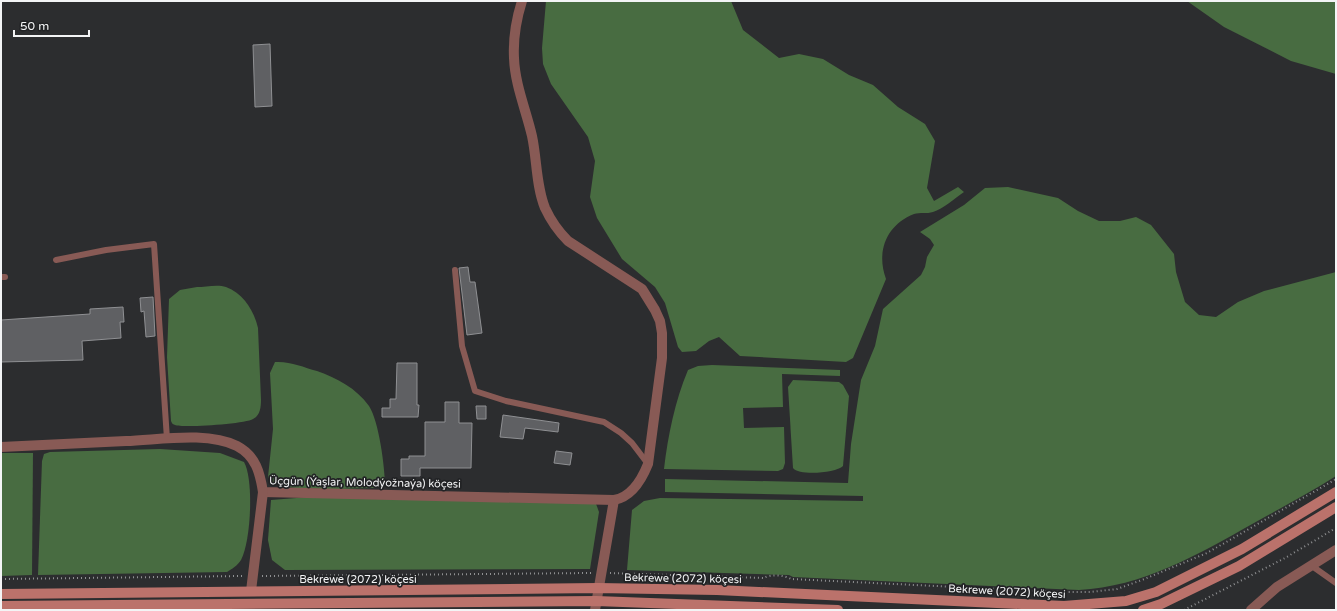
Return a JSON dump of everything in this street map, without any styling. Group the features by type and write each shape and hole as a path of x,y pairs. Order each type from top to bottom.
{"main road":[{"name":"Bekrewe (2072) köçesi","path":"1,594 598,588 717,590 981,606 1094,605 1126,600 1156,592 1242,549 1336,492"},
{"path":"1143,610 1161,604 1239,566 1336,507"},
{"path":"1,606 718,604 838,610"}],"street":[{"path":"522,1 515,30 514,46 516,76 532,136 541,195 545,208 558,231 568,241 642,289 655,310 660,321 662,333 662,358 648,464 638,484 630,492 619,499 614,500 596,605"},
{"name":"Üçgün (Ýaşlar, Molodýožnaýa) köçesi","path":"1,447 167,439 212,439 238,447 252,458 257,467 263,492 614,500"},
{"path":"251,591 263,492"},
{"path":"1251,610 1277,587 1336,550"}],"lane":[{"path":"56,260 106,250 154,244 167,439"},
{"path":"455,270 462,346 475,392 604,422 626,438 648,464"},
{"path":"1312,566 1336,583"}],"path":[{"path":"1,579 601,573 764,578 767,576 788,577 792,579 1048,592 1106,591 1142,580 1206,553 1336,479"},
{"path":"1184,610 1285,558 1336,528"}],"green space":[{"path":"546,1 731,1 743,30 779,58 799,54 823,59 849,75 873,85 898,107 925,124 935,141 927,188 934,201 958,187 964,192 937,211 931,213 914,214 904,219 890,232 883,249 882,259 886,279 853,358 846,362 740,356 719,337 709,341 696,351 682,352 678,347 665,303 655,287 622,259 597,218 590,197 595,161 588,137 551,84 543,64 542,48"},
{"path":"1187,1 1336,1 1336,74 1291,61 1224,27"},
{"path":"1008,187 1058,198 1078,211 1099,221 1120,221 1136,217 1151,225 1174,254 1176,272 1185,302 1199,315 1216,317 1238,302 1264,291 1336,272 1336,476 1285,506 1191,557 1148,576 1102,588 1079,590 793,577 789,575 627,570 632,510 644,501 660,498 863,501 863,496 665,492 665,479 848,483 851,444 861,380 875,346 883,309 921,275 925,267 927,257 934,245 930,239 920,232 964,205 985,188"},
{"path":"197,287 226,287 238,294 243,299 254,315 258,328 261,400 259,414 253,419 227,424 189,426 175,425 171,421 167,357 169,299 180,290"},
{"path":"275,362 291,363 302,366 339,380 346,384 364,400 373,413 376,422 383,457 385,486 376,488 306,489 292,488 271,482 268,477 273,429 270,373"},
{"path":"712,365 840,370 840,376 782,374 783,407 743,408 744,428 784,427 785,463 783,469 778,471 664,469 673,418 679,394 688,370 698,366"},
{"path":"793,380 839,382 843,385 849,396 843,466 818,473 802,472 793,468 788,387"},
{"path":"160,449 220,453 244,462 249,482 250,511 247,539 241,560 238,564 227,572 38,575 42,461 44,454 50,452"},
{"path":"1,453 33,453 32,575 1,576"},
{"path":"309,497 595,501 599,512 590,569 285,570 272,560 268,540 271,500"}],"building":[{"path":"270,44 272,106 255,107 253,45"},
{"path":"468,267 470,282 475,282 482,333 467,335 459,268"},
{"path":"153,297 155,336 146,337 144,311 141,312 140,298"},
{"path":"123,307 124,322 120,322 121,338 82,341 83,360 1,362 1,320 90,314 90,309"},
{"path":"397,363 417,363 417,405 419,405 418,417 382,417 382,408 390,408 390,399 396,399"},
{"path":"445,402 459,402 459,423 472,423 471,468 420,468 420,476 401,476 401,459 409,459 409,456 425,456 425,422 445,422"},
{"path":"476,406 486,406 486,419 477,419"},
{"path":"503,415 559,423 558,432 525,428 523,439 500,437"},
{"path":"556,451 572,453 570,465 554,463"}]}
